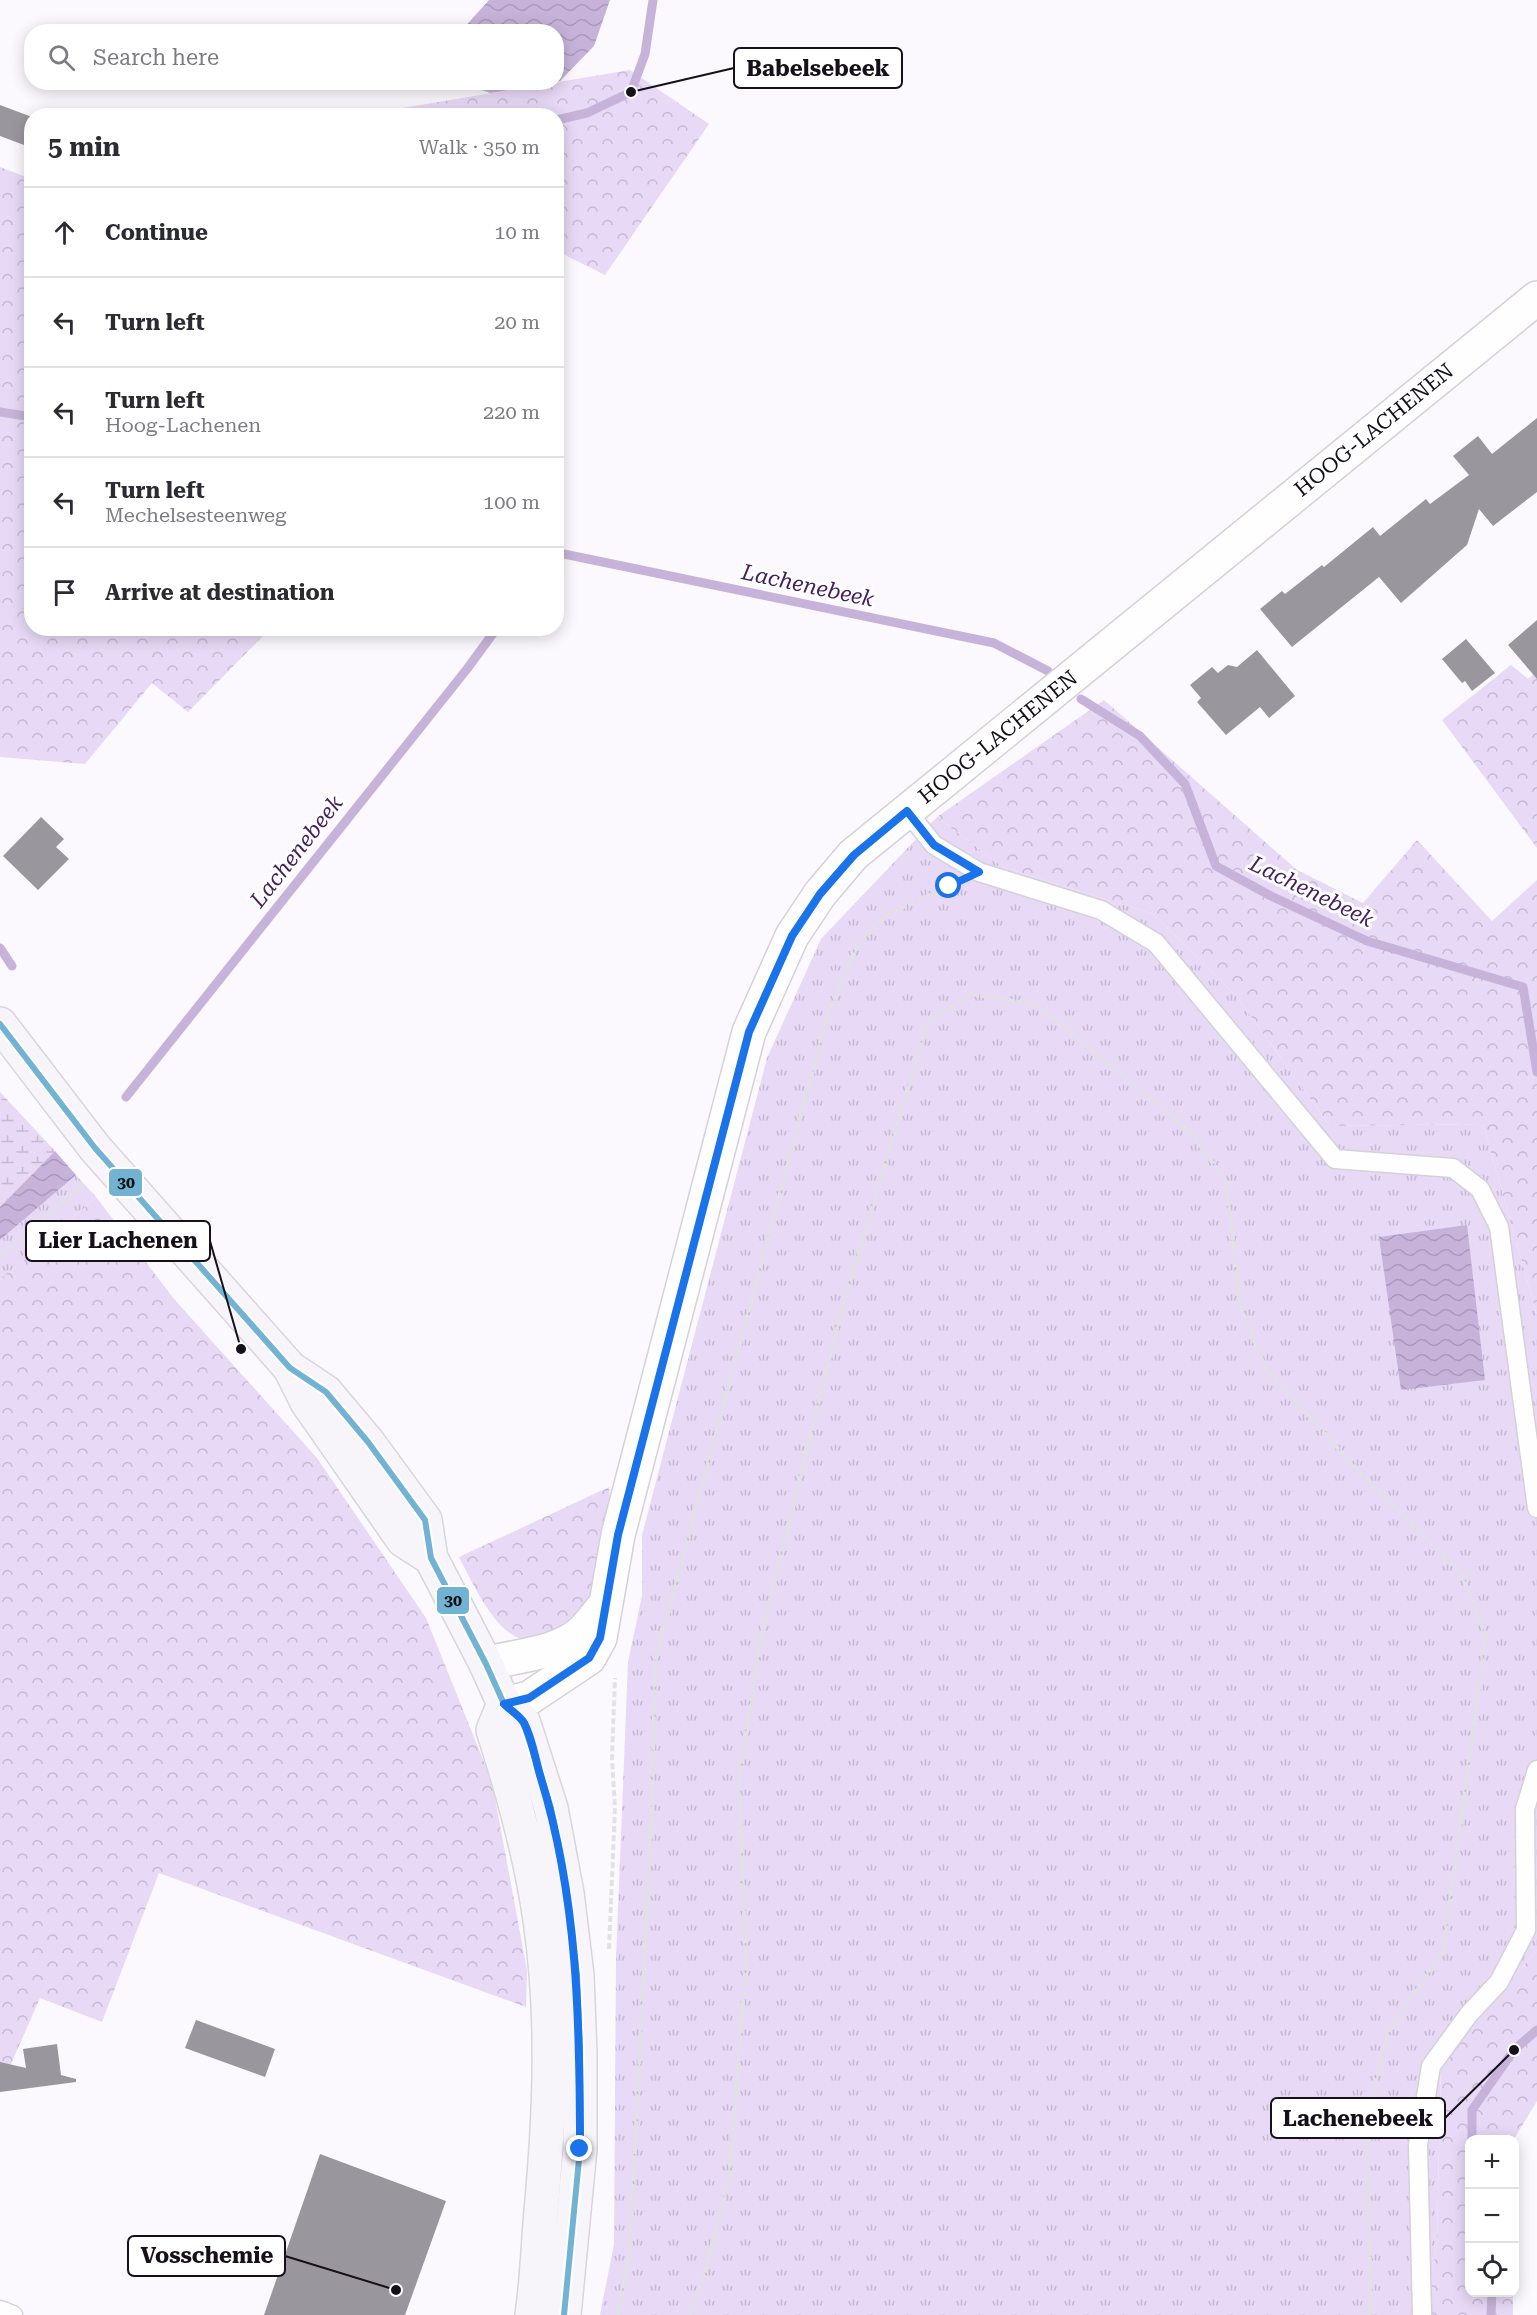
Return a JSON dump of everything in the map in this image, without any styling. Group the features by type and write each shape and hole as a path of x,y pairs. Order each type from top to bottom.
{"main road":[{"path":"0,1024 95,1148 290,1368 307,1402 403,1540 430,1558 486,1664 504,1704 523,1721 551,1808 567,1893 577,1975 580,2149 564,2315"},
{"path":"504,1704 493,1730 507,1775 540,1919 548,1994 549,2121 532,2315"}],"street":[{"name":"HOOG-LACHENEN","path":"504,1704 529,1698 589,1658 600,1638 618,1535 749,1032 792,936 820,894 854,855 1537,298"},
{"name":"HOOG-LACHENEN","path":"486,1664 556,1648 582,1632 605,1605"}],"lane":[{"path":"907,811 934,845 979,872 1101,910 1156,943 1335,1158 1453,1168 1480,1189 1499,1227 1537,1508"},
{"path":"1422,2315 1418,2145 1431,2066 1470,2014 1499,1982 1526,1930 1525,1809 1537,1770"},
{"path":"0,2310 13,2315"}],"path":[{"path":"618,2315 630,2250 652,1804 655,1662 827,1018 847,969 855,950 884,916 979,872"},
{"path":"690,2315 704,2276 729,2178 746,1965 739,1782 760,1636 841,1312 928,1022 971,994 1038,1005 1192,1134 1226,1182 1241,1308 1266,1369 1368,1482 1460,1571 1486,1635 1444,1948 1391,2026 1366,2115 1371,2307 1368,2315"},
{"path":"0,1255 84,1184"},
{"path":"612,1760 615,1679 618,1667"}],"green space":[{"path":"630,70 709,124 605,275 564,254 564,108 403,108 510,90 564,90 564,81"},
{"path":"0,167 24,176 24,636 263,636 188,712 152,683 85,764 0,757"},
{"path":"1511,665 1528,679 1537,672 1537,848 1442,720"},
{"path":"1104,700 1297,870 1363,903 1417,840 1492,921 1537,880 1537,1315 1483,1124 1330,1126 1237,997 1153,914 1003,867 937,817"},
{"path":"937,817 1003,867 1153,914 1237,997 1330,1126 1483,1124 1537,1315 1537,1950 1441,2062 1437,2240 1427,2315 600,2315 614,2244 616,1959 628,1662 642,1596 642,1535 767,1058 821,939"},
{"path":"0,1092 55,1151 0,1207"},
{"path":"76,1175 96,1197 45,1244 0,1279 0,1240"},
{"path":"96,1197 174,1299 317,1458 426,1618 492,1782 527,1970 526,2007 159,1873 102,2022 40,1998 0,2089 0,1279 45,1244"},
{"path":"609,1487 612,1524 591,1605 547,1639 522,1639 509,1633 484,1603 459,1557"},
{"path":"1537,1950 1537,2101 1516,2135 1465,2135 1465,2297 1513,2297 1513,2315 1427,2315 1437,2240 1441,2062"}],"water":[{"path":"489,0 610,0 594,46 564,77 564,24 467,24"},
{"path":"482,90 509,90 490,93"},
{"path":"55,1151 76,1175 0,1240 0,1207"},
{"path":"1467,1225 1485,1380 1401,1390 1379,1237"}],"building":[{"path":"0,105 24,114 24,145 0,136"},
{"path":"1537,418 1537,492 1493,526 1479,509 1467,545 1401,603 1379,577 1292,647 1260,609 1282,591 1285,594 1322,565 1324,567 1373,527 1380,536 1426,499 1430,504 1469,475 1453,456 1478,436 1492,454"},
{"path":"1537,620 1537,679 1508,645"},
{"path":"1466,639 1495,673 1472,691 1465,681 1462,683 1442,659"},
{"path":"1257,650 1295,696 1269,718 1260,707 1226,735 1197,702 1201,698 1190,685 1212,667 1218,673 1228,665 1237,667"},
{"path":"41,817 64,839 56,847 69,859 38,890 3,856"},
{"path":"196,2020 275,2049 265,2077 185,2048"},
{"path":"57,2044 61,2075 76,2079 76,2082 0,2092 0,2062 26,2068 23,2049"},
{"path":"320,2154 446,2201 405,2315 264,2315"}],"waterway":[{"path":"564,118 587,113 631,92 645,54 653,0"},
{"path":"0,412 24,416"},
{"name":"Lachenebeek","path":"564,554 994,643 1048,671"},
{"name":"Lachenebeek","path":"126,1097 491,636"},
{"name":"Lachenebeek","path":"1081,699 1140,736 1185,784 1216,866 1271,896 1367,941 1523,987 1537,1072"},
{"path":"0,948 12,966"},
{"name":"Lachenebeek","path":"1472,2135 1472,2110 1514,2050 1537,2030"},
{"name":"Lachenebeek","path":"1491,2315 1492,2297"}],"transit line":[{"name":"30","path":"0,1024 95,1148 290,1368 326,1392 368,1442 425,1520 431,1558 504,1704 523,1721 551,1808 567,1893 577,1975 580,2149 564,2315"}],"place":[{"name":"Babelsebeek","path":"631,92"},
{"name":"Lier Lachenen","path":"241,1349"},
{"name":"Lachenebeek","path":"1514,2050"},
{"name":"Vosschemie","path":"396,2290"}],"route":[{"path":"580,2149 577,1975 567,1893 551,1808 523,1721 504,1704 529,1698 589,1658 600,1638 618,1535 749,1032 792,936 820,894 854,855 907,811 934,845 979,872 949,886"}]}
